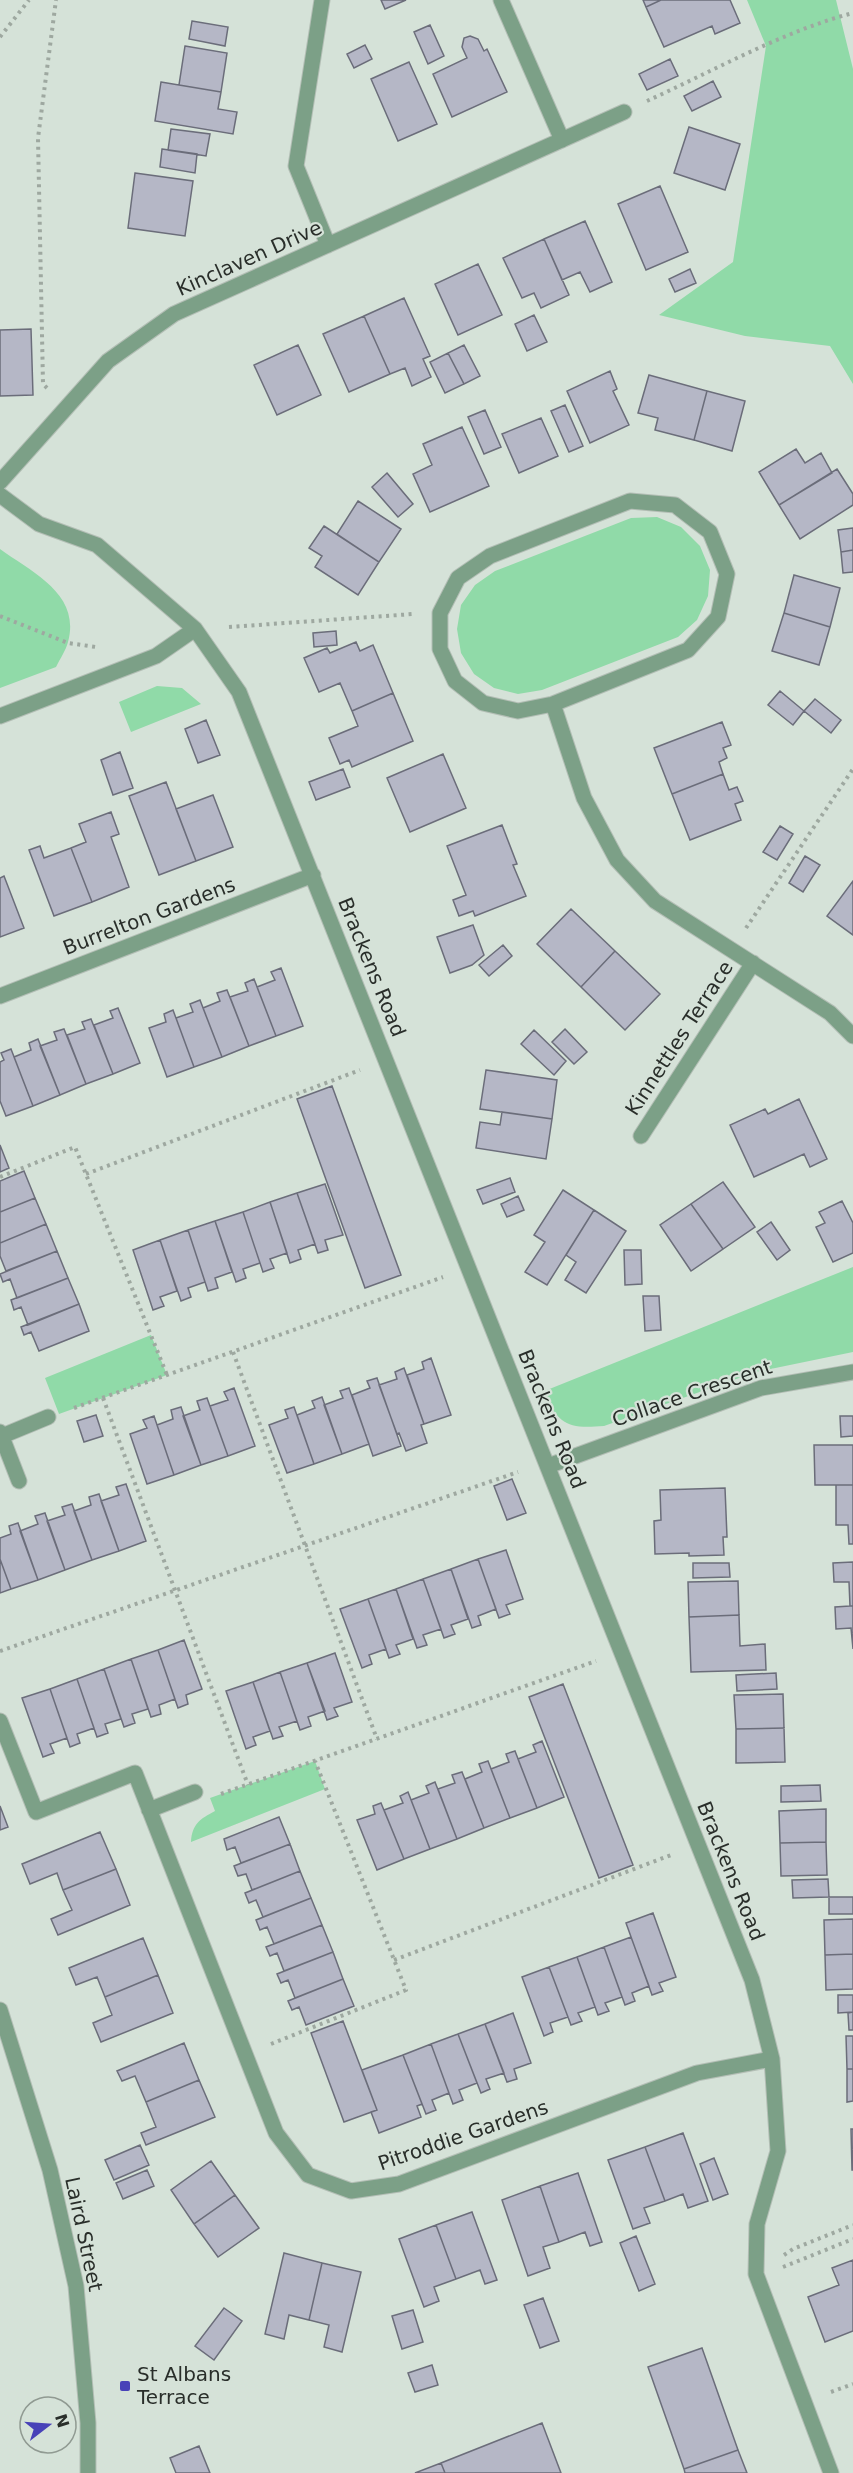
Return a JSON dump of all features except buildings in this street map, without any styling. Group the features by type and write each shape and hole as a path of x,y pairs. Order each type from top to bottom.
{"street":[{"path":"322,0 296,166 328,245"},
{"path":"501,0 562,140"},
{"name":"Kinclaven Drive","path":"0,482 108,361 174,314 624,112"},
{"name":"Brackens Road","path":"0,495 39,524 98,545 195,630 239,692 752,1980 772,2059 778,2151 757,2224 756,2274 831,2473"},
{"path":"630,501 675,505 710,532 727,574 718,617 688,650 553,704 518,711 506,709 483,703 455,681 440,649 440,613 458,578 490,556 630,501"},
{"path":"0,716 156,656 195,630"},
{"name":"Kinnettles Terrace","path":"553,704 584,798 616,860 655,901 830,1013 853,1036"},
{"name":"Burrelton Gardens","path":"0,996 313,875"},
{"name":"Kinnettles Terrace","path":"641,1136 753,963"},
{"name":"Collace Crescent","path":"548,1467 761,1388 853,1372"},
{"path":"20,1480 4,1456 1,1434 48,1417"},
{"name":"Pitroddie Gardens","path":"0,1721 36,1812 135,1773 276,2133 308,2175 351,2191 399,2184 697,2073 772,2059"},
{"path":"149,1810 195,1792"},
{"name":"Laird Street","path":"0,2012 50,2170 76,2286 88,2423 88,2473"}],"path":[{"path":"0,37 29,0"},
{"path":"56,0 38,138 43,384 65,410"},
{"path":"624,112 766,46 833,18 853,13"},
{"path":"195,630 440,613"},
{"path":"0,615 68,643 101,647"},
{"path":"731,950 853,769"},
{"path":"86,1174 386,1060"},
{"path":"0,1177 75,1147 168,1375"},
{"path":"48,1417 469,1268"},
{"path":"233,1352 377,1739"},
{"path":"103,1398 248,1785"},
{"path":"0,1650 509,1474 548,1467"},
{"path":"195,1792 210,1798 622,1652"},
{"path":"244,2054 406,1990 315,1761"},
{"path":"394,1960 699,1845"},
{"path":"756,2274 793,2249 853,2225"},
{"path":"756,2274 798,2262 853,2239"}],"green space":[{"path":"747,0 836,0 853,69 853,384 830,346 745,336 659,315 733,262 766,46"},
{"path":"657,517 681,527 700,546 710,570 708,596 697,620 678,637 542,690 518,694 494,688 474,674 461,653 457,629 461,605 475,585 495,571 631,518"},
{"path":"0,549 51,586 68,611 70,625 67,645 56,667 0,688"},
{"path":"157,686 182,688 201,704 131,732 119,702"},
{"path":"853,1267 853,1352 756,1372 604,1426 581,1427 566,1422 554,1412 542,1392"},
{"path":"151,1335 167,1375 59,1414 45,1378"},
{"path":"315,1761 325,1789 191,1842 193,1831 198,1823 215,1811 210,1798"}],"place":[{"name":"St Albans Terrace","path":"125,2386"}]}
